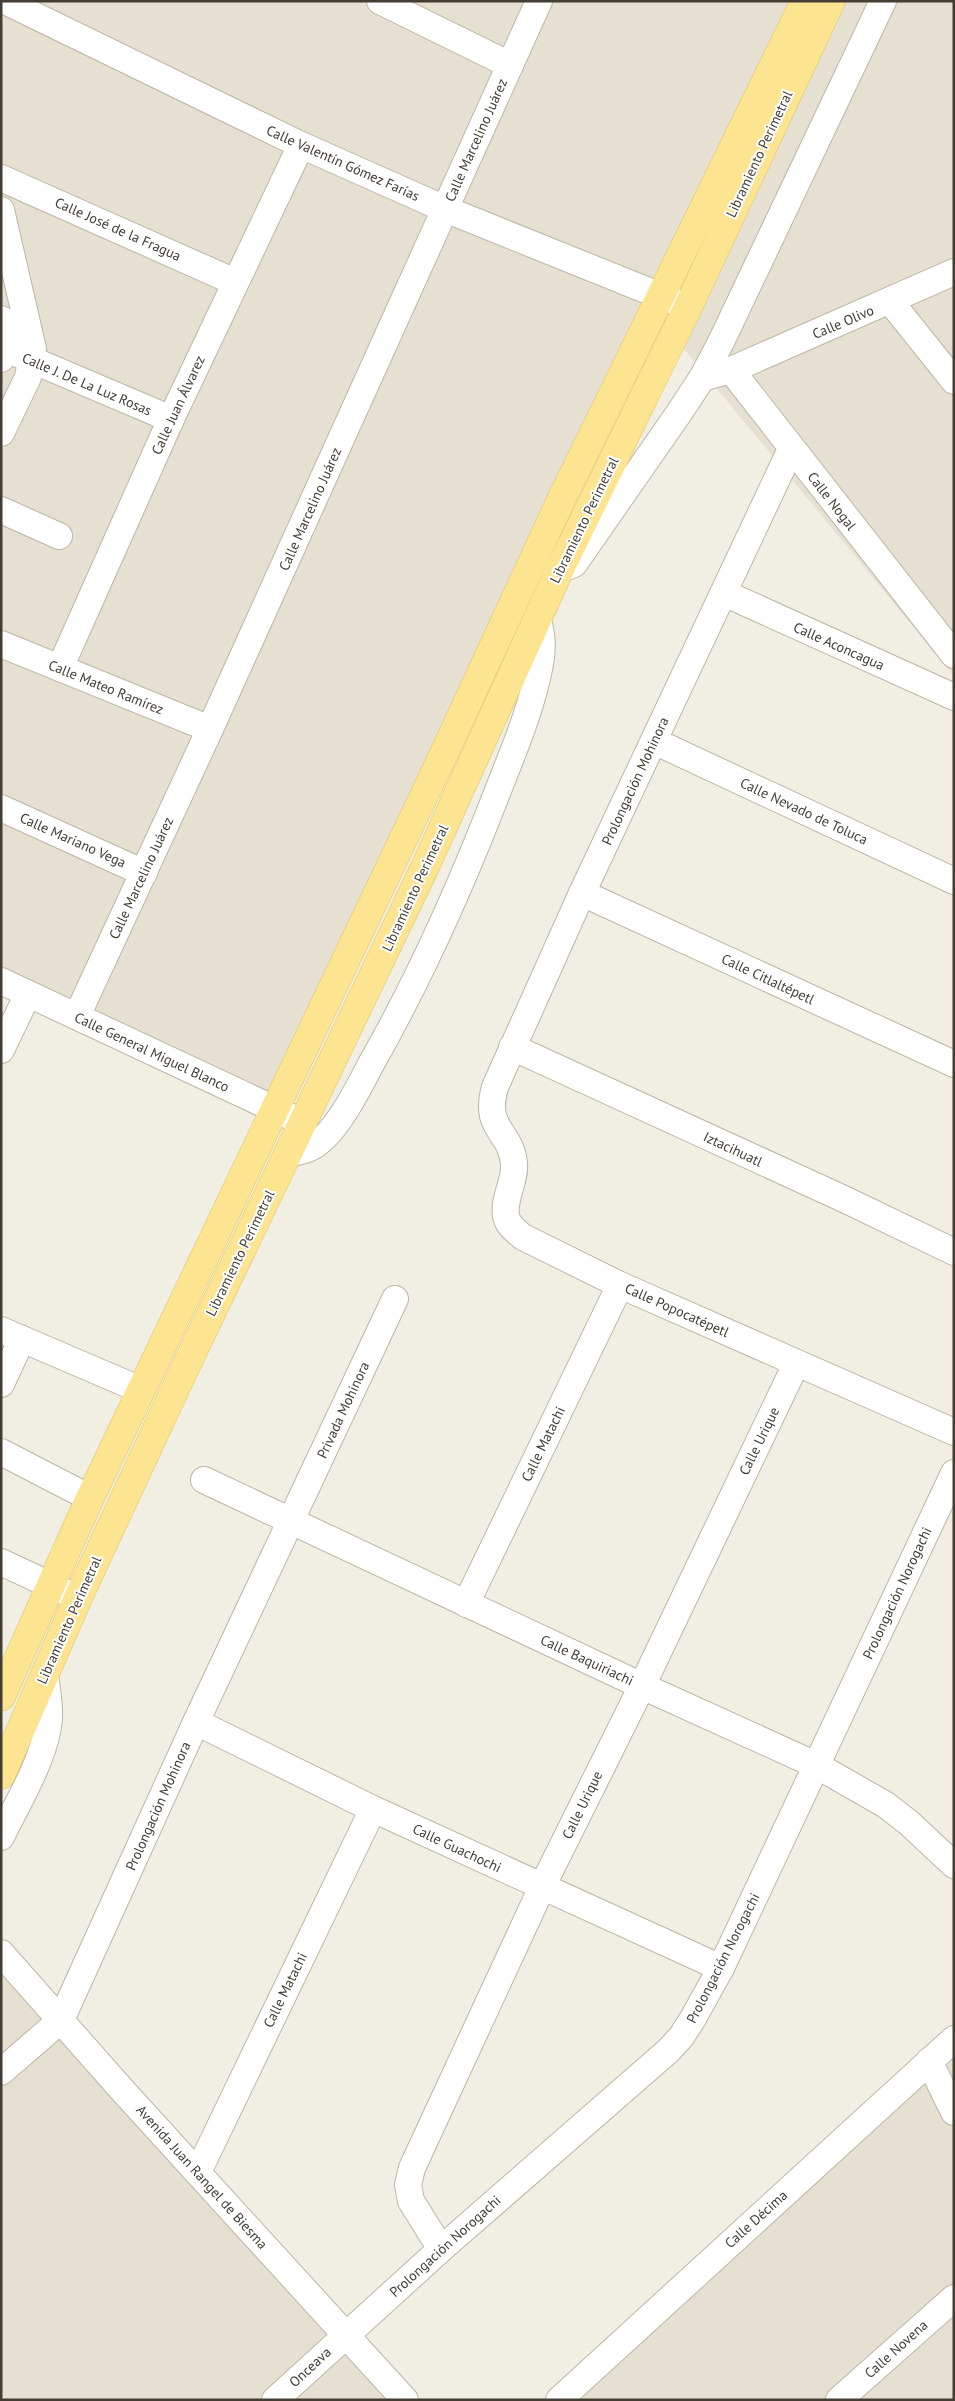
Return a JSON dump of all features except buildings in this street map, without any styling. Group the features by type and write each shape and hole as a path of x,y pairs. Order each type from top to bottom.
{"main road":[{"name":"Libramiento Perimetral","path":"1,1697 90,1498 440,762 561,500 805,1"},
{"name":"Libramiento Perimetral","path":"1,1775 78,1598 302,1122 425,867 560,569 688,307 831,1"}],"street":[{"name":"Calle Valentín Gómez Farías","path":"5,1 301,145 445,209 688,307"},
{"path":"380,1 510,65"},
{"name":"Calle Marcelino Juárez","path":"77,1016 210,729 539,1"},
{"path":"560,569 574,564 702,378 721,342 883,1"},
{"name":"Calle Juan Álvarez","path":"60,668 171,419 301,145"},
{"name":"Calle José de la Fragua","path":"1,178 235,282"},
{"path":"1,210 34,348 28,377 1,433"},
{"name":"Calle Olivo","path":"731,370 954,272"},
{"path":"890,301 954,381"},
{"path":"1,320 3,354"},
{"name":"Calle J. De La Luz Rosas","path":"3,354 33,360 171,419"},
{"path":"702,378 731,370"},
{"name":"Calle Nogal","path":"731,370 954,655"},
{"name":"Prolongación Mohinora","path":"492,1117 492,1099 495,1087 512,1047 582,892 791,449"},
{"path":"1,510 59,536"},
{"name":"Calle Aconcagua","path":"724,593 954,697"},
{"path":"287,1154 308,1149 328,1133 358,1088 420,969 474,851 528,708 540,664 542,634 538,620"},
{"name":"Calle Mateo Ramírez","path":"1,644 210,729"},
{"name":"Calle Nevado de Toluca","path":"654,741 954,882"},
{"name":"Calle Mariano Vega","path":"1,808 144,873"},
{"name":"Calle Citlaltépetl","path":"582,892 954,1064"},
{"name":"Calle General Miguel Blanco","path":"1,981 302,1122"},
{"path":"1,1050 28,994"},
{"name":"Iztacihuatl","path":"512,1047 846,1200 954,1252"},
{"name":"Calle Popocatépetl","path":"492,1117 511,1152 514,1162 506,1209 509,1223 522,1237 620,1285 954,1432"},
{"name":"Calle Matachi","path":"466,1604 620,1285"},
{"name":"Privada Mohinora","path":"290,1520 395,1299"},
{"path":"1,1384 12,1334 141,1390"},
{"name":"Calle Urique","path":"441,2248 411,2201 408,2186 412,2168 542,1887 642,1686 796,1364"},
{"path":"1,1452 90,1498"},
{"name":"Prolongación Norogachi","path":"346,2334 441,2248 668,2051 681,2037 720,1968 954,1473"},
{"name":"Calle Baquiriachi","path":"204,1480 642,1686 816,1765 886,1805 909,1823 954,1865"},
{"name":"Prolongación Mohinora","path":"1,2072 61,2020 290,1520"},
{"path":"1,1562 78,1598"},
{"path":"1,1837 10,1797 39,1755 48,1727 49,1705 45,1674"},
{"name":"Calle Guachochi","path":"196,1722 373,1809 720,1968"},
{"name":"Calle Matachi","path":"198,2172 373,1809"},
{"name":"Avenida Juan Rangel de Biesma","path":"1,1953 405,2400"},
{"name":"Calle Décima","path":"559,2400 954,2038"},
{"path":"929,2061 954,2112"},
{"name":"Calle Novena","path":"839,2400 954,2298"},
{"name":"Onceava","path":"275,2400 346,2334"}],"shaded area":[{"path":"1,1 954,1 954,676 661,321 282,1123 1,991"},
{"path":"1,1958 399,2400 1,2400"},
{"path":"954,2042 954,2400 556,2400"}]}
